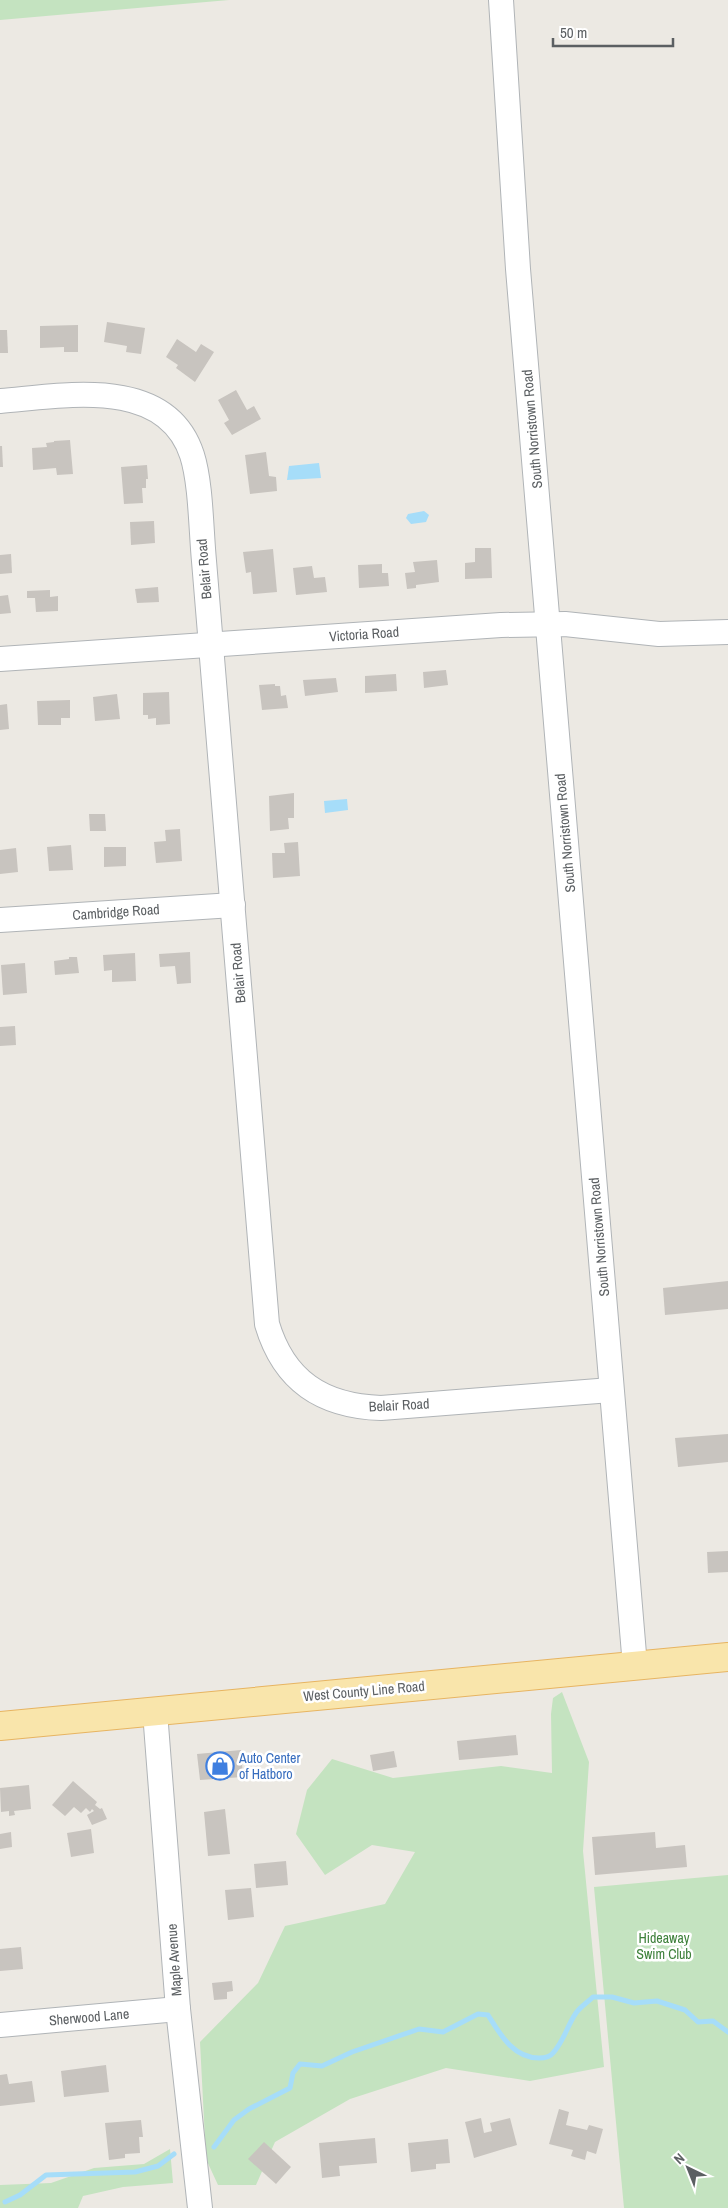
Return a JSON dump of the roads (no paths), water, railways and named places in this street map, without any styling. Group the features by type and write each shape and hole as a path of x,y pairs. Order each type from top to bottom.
{"main road":[{"name":"West County Line Road","path":"0,1726 728,1657"}],"street":[{"name":"South Norristown Road","path":"501,0 518,259 635,1666"},
{"name":"Belair Road","path":"0,400 98,394 121,396 156,410 174,424 184,438 192,455 196,472 267,1324 279,1356 291,1373 307,1386 337,1402 360,1407 381,1408 611,1390"},
{"name":"Victoria Road","path":"0,659 548,623 659,634 728,632"},
{"name":"Cambridge Road","path":"0,920 233,904"},
{"name":"Maple Avenue","path":"155,1712 178,2010 200,2208"},
{"name":"Sherwood Lane","path":"0,2025 178,2010"}],"water":[{"path":"319,463 321,478 287,480 289,466"},
{"path":"424,511 429,515 426,522 411,524 406,518 408,514"},
{"path":"347,799 348,810 325,813 324,801"}],"waterway":[{"path":"214,2147 234,2120 249,2109 290,2088 293,2073 300,2064 322,2066 352,2052 419,2029 443,2032 478,2014 488,2015 508,2044 522,2054 539,2058 547,2057 553,2053 560,2044 576,2013 593,1997 612,1997 634,2003 657,2001 685,2010 698,2022 713,2021 728,2032"},
{"path":"5,2202 20,2195 46,2175 135,2172 158,2166 174,2154"}],"place":[{"name":"Auto Center of Hatboro","path":"220,1766"}],"park label":[{"name":"Hideaway Swim Club","path":"664,1946"}]}
